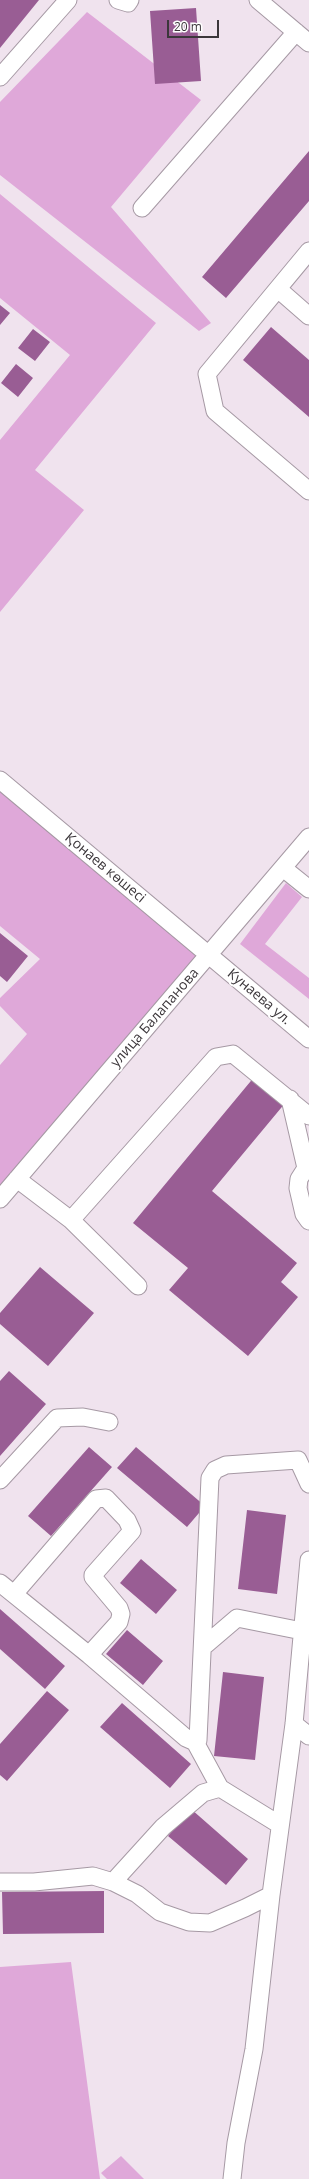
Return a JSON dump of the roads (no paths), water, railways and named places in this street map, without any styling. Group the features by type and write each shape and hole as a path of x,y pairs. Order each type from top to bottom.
{"street":[{"path":"0,77 68,0"},
{"path":"118,0 128,3 130,0"},
{"path":"142,208 303,37 258,0"},
{"path":"309,251 207,374 215,411 309,491"},
{"path":"278,289 309,316"},
{"name":"Қонаев көшесі","path":"0,780 210,956"},
{"name":"улица Балапанова","path":"0,1199 210,956 309,837"},
{"path":"283,868 309,889"},
{"name":"Кунаева ул.","path":"210,956 309,1038"},
{"path":"71,1220 216,1056 233,1054 309,1116"},
{"path":"290,1099 307,1170 300,1178 298,1188 304,1214 309,1221"},
{"path":"17,1179 71,1220 138,1286"},
{"path":"0,1480 57,1418 83,1417 109,1422"},
{"path":"195,1742 198,1740 204,1647 210,1478 215,1470 226,1465 298,1460 309,1484"},
{"path":"14,1594 96,1499 106,1498 127,1520 132,1531 93,1575 119,1608 121,1614 119,1622 89,1655"},
{"path":"232,2179 236,2143 254,2049 271,1895 294,1724 309,1560"},
{"path":"0,1583 89,1655 186,1738 195,1742 220,1788 280,1825"},
{"path":"204,1647 237,1618 302,1631"},
{"path":"294,1724 309,1736"},
{"path":"113,1882 163,1827 203,1793 220,1788"},
{"path":"0,1882 34,1882 93,1876 113,1882 137,1894 160,1912 189,1922 210,1923 271,1895"}]}
